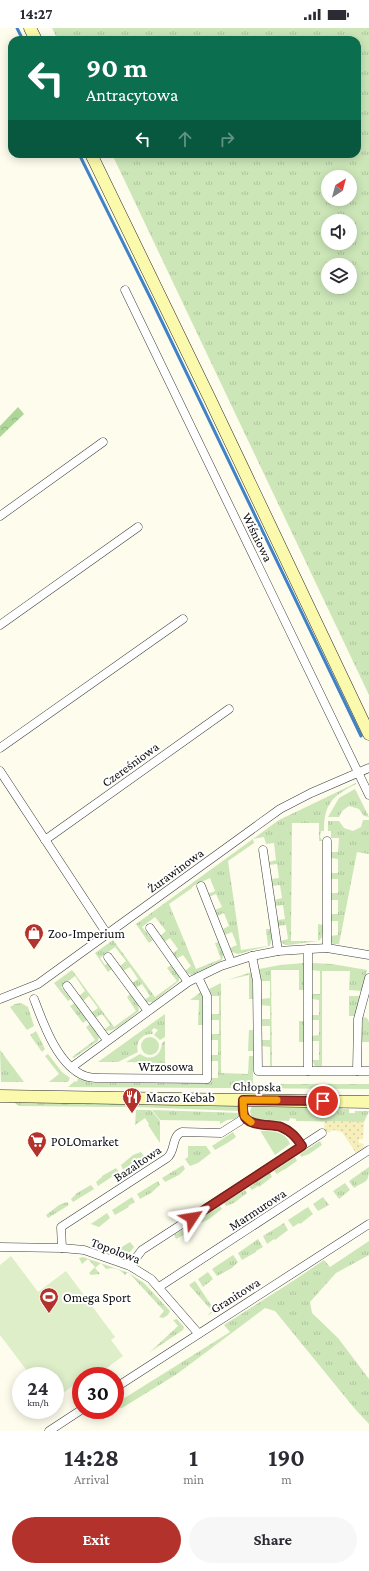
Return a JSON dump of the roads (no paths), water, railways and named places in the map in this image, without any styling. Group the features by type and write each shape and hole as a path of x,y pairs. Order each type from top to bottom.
{"street":[{"path":"93,158 206,390 369,734"},
{"name":"Wiśniowa","path":"125,290 369,795"},
{"path":"0,516 103,442"},
{"path":"0,624 138,527"},
{"path":"0,748 183,619"},
{"name":"Czereśniowa","path":"46,840 229,709"},
{"name":"Żurawinowa","path":"0,999 38,984 280,810 311,793 369,768"},
{"path":"0,771 107,934"},
{"path":"327,841 327,948"},
{"path":"263,850 278,950"},
{"path":"201,886 232,962"},
{"path":"150,928 188,982"},
{"path":"72,1067 188,982 232,962 278,950 327,948 369,955"},
{"path":"308,949 308,1071"},
{"path":"252,956 257,981 258,1071 369,1071"},
{"path":"108,957 148,1011"},
{"name":"Wrzosowa","path":"34,999 49,1039 72,1067 84,1076 96,1078 207,1078 207,996 198,977"},
{"path":"358,1071 358,1019 369,978"},
{"path":"67,986 107,1040"},
{"name":"Chłopska","path":"0,1096 369,1102"},
{"path":"243,1100 244,1116 249,1121 261,1126 275,1126 287,1130 292,1133 302,1146"},
{"name":"Bazaltowa","path":"62,1248 61,1227 169,1156 173,1151 175,1139 179,1134 182,1132 221,1133 240,1121 244,1116"},
{"path":"130,1266 142,1250 322,1133"},
{"name":"Marmurowa","path":"159,1287 369,1150"},
{"name":"Granitowa","path":"124,1382 369,1224"},
{"name":"Topolowa","path":"0,1247 62,1248 84,1250 130,1266 151,1279 198,1333"},
{"path":"49,1431 72,1416"}],"waterway":[{"path":"17,28 21,36"},
{"path":"81,158 151,299 361,736"}],"place":[{"name":"Zoo-Imperium","path":"34,950"},
{"name":"Maczo Kebab","path":"132,1114"},
{"name":"POLOmarket","path":"37,1158"},
{"name":"Omega Sport","path":"49,1314"}]}
